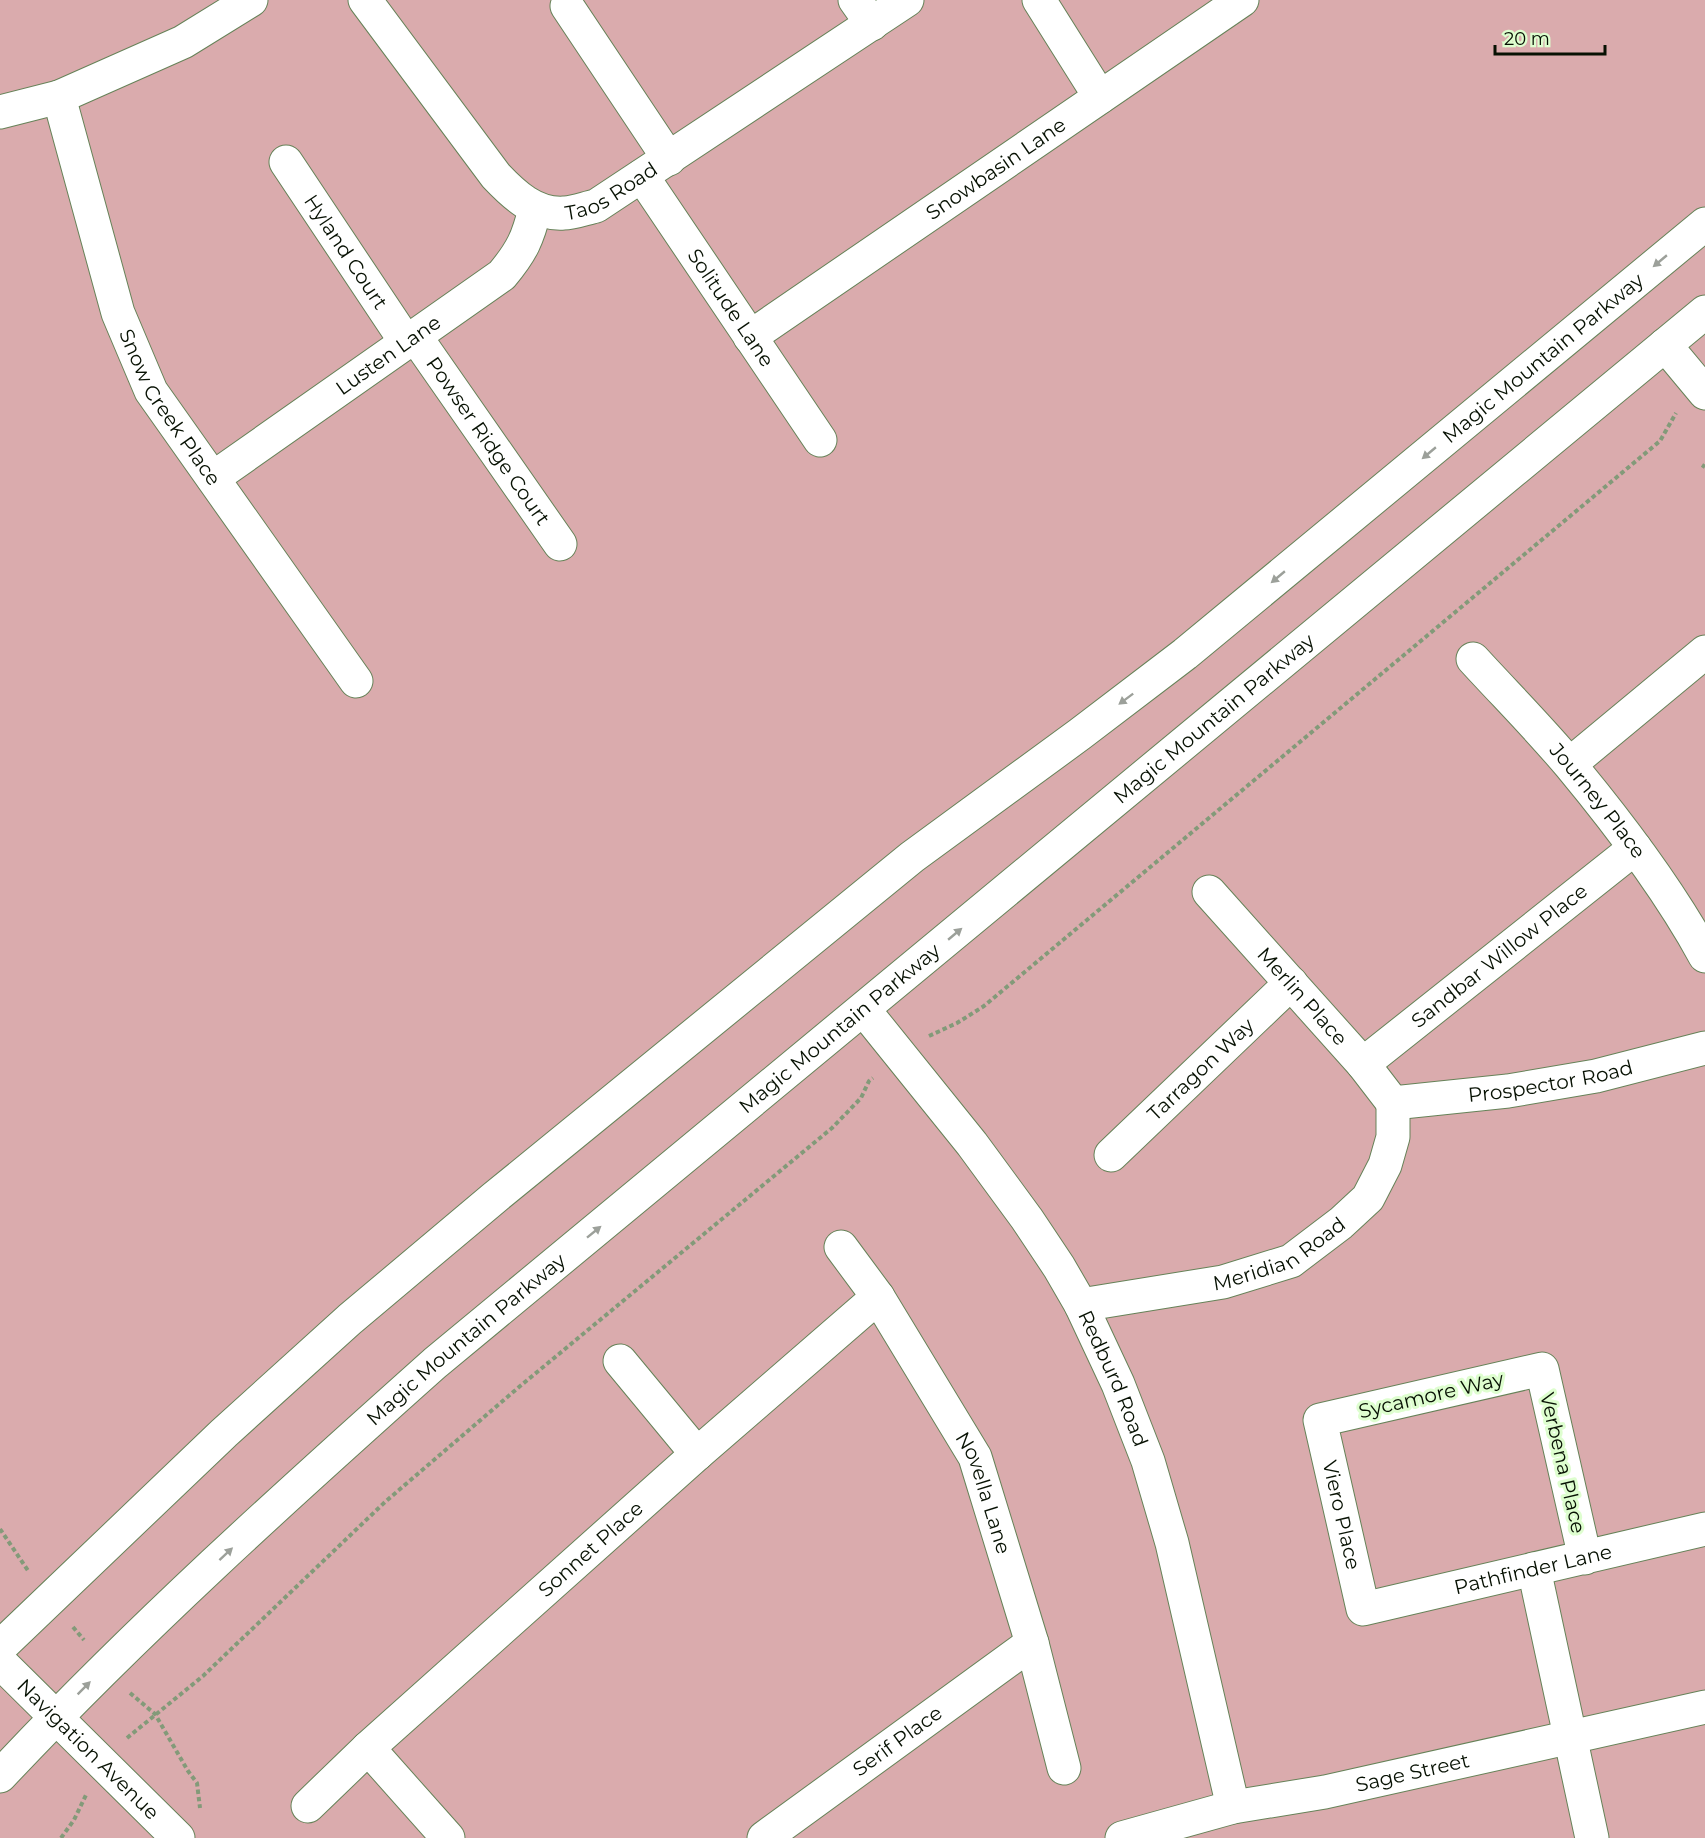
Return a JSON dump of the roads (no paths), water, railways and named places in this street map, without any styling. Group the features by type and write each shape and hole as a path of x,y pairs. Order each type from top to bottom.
{"street":[{"path":"0,112 59,97 183,42 251,0"},
{"name":"Taos Road","path":"365,0 496,176 513,194 536,209 563,213 597,206 669,159 863,12 908,0"},
{"path":"1039,0 1100,97"},
{"name":"Snowbasin Lane","path":"750,337 1242,0"},
{"path":"567,6 669,159"},
{"name":"Snow Creek Place","path":"59,97 118,313 151,391 356,681"},
{"name":"Hyland Court","path":"286,162 411,339"},
{"name":"Solitude Lane","path":"642,176 820,440"},
{"name":"Lusten Lane","path":"213,478 502,275 520,254 536,209"},
{"name":"Magic Mountain Parkway","path":"0,1647 224,1433 350,1319 609,1102 912,857 1185,654 1705,224"},
{"name":"Magic Mountain Parkway","path":"0,1776 106,1667 287,1495 435,1363 1705,312"},
{"name":"Powser Ridge Court","path":"411,339 560,544"},
{"path":"1665,345 1705,393"},
{"path":"1570,764 1705,652"},
{"name":"Journey Place","path":"1473,659 1570,764 1635,848 1688,926 1705,956"},
{"name":"Sandbar Willow Place","path":"1364,1064 1635,848"},
{"name":"Merlin Place","path":"1209,891 1364,1064 1393,1103"},
{"name":"Tarragon Way","path":"1111,1155 1291,983"},
{"name":"Redburd Road","path":"864,1010 972,1144 1027,1219 1059,1267 1118,1383 1148,1461 1172,1543 1233,1807"},
{"name":"Prospector Road","path":"1393,1103 1508,1091 1596,1076 1705,1048"},
{"name":"Meridian Road","path":"1080,1305 1223,1282 1291,1261 1341,1223 1368,1198 1385,1165 1393,1137 1393,1103"},
{"name":"Novella Lane","path":"841,1247 878,1298 975,1457 1032,1643 1064,1768"},
{"name":"Sonnet Place","path":"308,1806 368,1748 697,1454 878,1298"},
{"path":"620,1361 697,1454"},
{"name":"Sycamore Way","path":"1320,1420 1542,1369"},
{"name":"Verbena Place","path":"1542,1369 1585,1558"},
{"name":"Viero Place","path":"1320,1420 1363,1609"},
{"name":"Pathfinder Lane","path":"1363,1609 1705,1529"},
{"path":"1534,1569 1592,1838"},
{"name":"Serif Place","path":"764,1838 1032,1643"},
{"name":"Navigation Avenue","path":"0,1662 178,1838"},
{"name":"Sage Street","path":"1122,1838 1233,1807 1325,1792 1705,1707"},
{"path":"368,1748 448,1838"}]}
